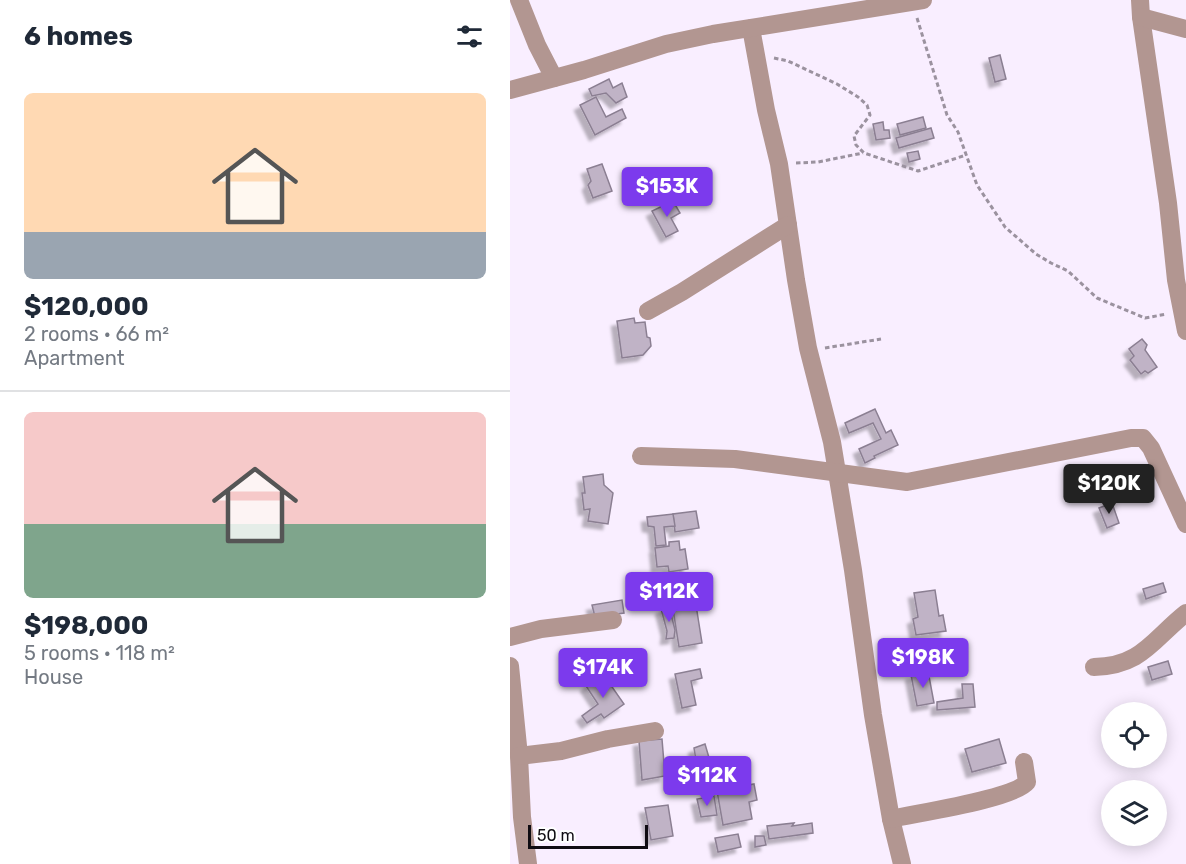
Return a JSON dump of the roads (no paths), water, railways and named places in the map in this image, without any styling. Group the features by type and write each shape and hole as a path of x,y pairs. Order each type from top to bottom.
{"street":[{"path":"519,0 537,45 554,78"},
{"path":"510,90 666,44 907,2"},
{"path":"1141,8 1186,29"},
{"path":"1141,8 1176,280 1186,331"},
{"path":"751,28 779,164 808,348 832,442 873,715 891,819 902,864"},
{"path":"648,311 788,225"},
{"path":"641,456 735,459 907,482 1131,438 1143,438 1151,448 1186,524"},
{"path":"1094,667 1113,666 1133,658 1157,641 1186,613"},
{"path":"510,637 541,629 613,620"},
{"path":"510,666 528,864"},
{"path":"519,756 561,751 618,737 655,731"},
{"path":"891,819 955,807 1018,790 1027,782 1024,762"}]}
